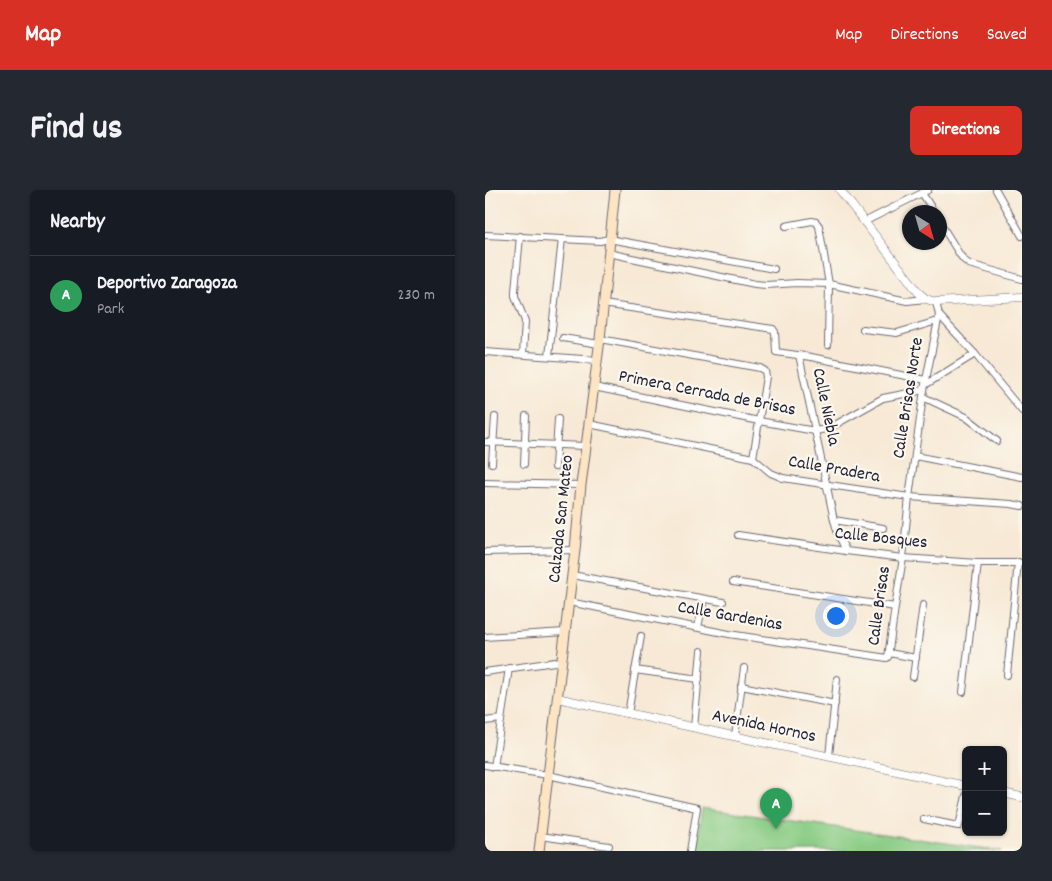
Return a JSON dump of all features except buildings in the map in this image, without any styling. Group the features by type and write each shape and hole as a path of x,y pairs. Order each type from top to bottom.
{"main road":[{"name":"Calzada San Mateo","path":"539,851 594,387 615,190"}],"street":[{"path":"840,190 919,293 926,299"},
{"path":"996,190 1021,232"},
{"path":"863,222 925,191 931,205"},
{"path":"786,226 812,221 816,222 819,226 829,284 827,345"},
{"path":"947,234 960,255 969,264 1022,279"},
{"path":"485,235 600,241 609,239 774,269"},
{"path":"520,236 515,291 525,321 523,354"},
{"path":"549,356 562,239"},
{"path":"608,253 755,284 829,284 907,301 926,299 937,302 1021,298"},
{"name":"Calle Brisas Norte","path":"903,558 924,388 938,318 937,302"},
{"path":"603,304 773,329 775,330 776,352 799,355 924,388 997,441"},
{"path":"863,329 897,333 938,318 975,354 1022,411"},
{"path":"563,338 599,341 760,368 765,371 766,376 753,458"},
{"path":"485,352 597,360"},
{"path":"815,431 827,429 883,398 924,388 975,354"},
{"name":"Calle Niebla","path":"799,355 834,520 845,551"},
{"name":"Primera Cerrada de Brisas","path":"594,387 815,431"},
{"path":"524,464 526,416"},
{"path":"492,463 495,417"},
{"path":"555,467 559,419"},
{"name":"Calle Pradera","path":"589,424 753,458 771,473 783,478 909,498 1022,506"},
{"path":"485,442 586,446"},
{"path":"915,456 1022,477"},
{"path":"485,484 581,486"},
{"path":"834,520 883,528"},
{"name":"Calle Bosques","path":"739,535 903,558 978,563 1020,563"},
{"path":"485,552 575,550"},
{"name":"Calle Brisas","path":"888,655 903,558"},
{"path":"963,692 978,563"},
{"path":"1007,675 1020,563"},
{"path":"572,575 723,602"},
{"path":"733,582 895,607"},
{"path":"698,627 703,599"},
{"name":"Calle Gardenias","path":"569,602 738,635 916,658"},
{"path":"913,677 923,605"},
{"path":"485,637 565,632"},
{"path":"628,714 641,636"},
{"path":"694,728 701,651"},
{"path":"485,672 562,661"},
{"path":"493,767 509,668"},
{"path":"735,736 744,668"},
{"path":"635,670 699,679"},
{"path":"829,756 837,679"},
{"path":"741,686 835,704"},
{"name":"Avenida Hornos","path":"557,698 962,785"},
{"path":"485,721 501,718"},
{"path":"485,765 548,775 697,808 690,851"},
{"path":"1007,795 1022,798 1022,792"},
{"path":"924,819 959,826 962,813"},
{"path":"541,836 609,846"}],"green space":[{"path":"702,808 1002,851 696,851"}],"place":[{"name":"Deportivo Zaragoza","path":"776,829"}]}
